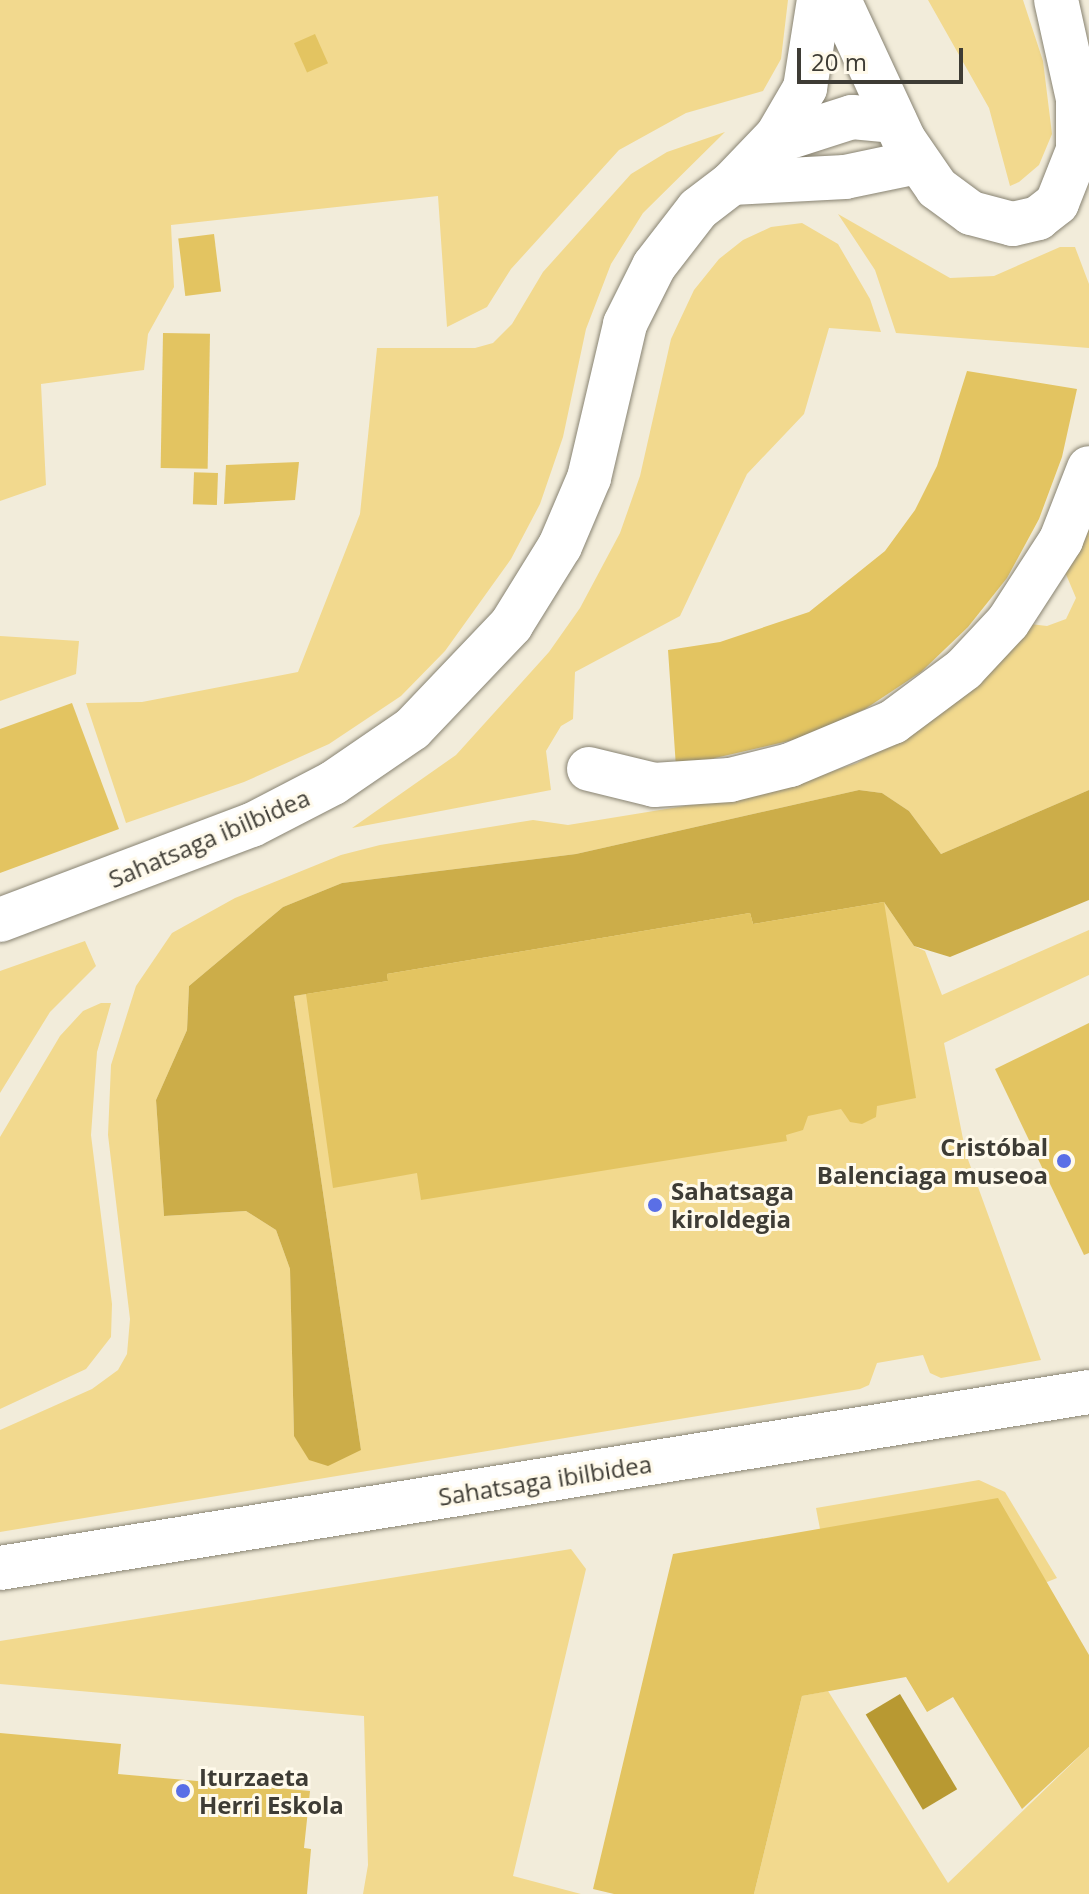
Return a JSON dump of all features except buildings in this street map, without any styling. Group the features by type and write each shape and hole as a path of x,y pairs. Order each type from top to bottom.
{"street":[{"name":"Sahatsaga ibilbidea","path":"0,920 225,837 309,797 384,751 444,700 511,625 560,546 589,478 616,353 642,286 698,209 732,183 771,143 805,88 819,0"},
{"path":"839,0 917,162 937,188 971,213 1002,223 1029,221 1062,197 1085,140 1056,0"},
{"path":"771,143 852,117 895,121"},
{"path":"732,183 797,177 845,177 917,162"},
{"path":"589,769 654,785 719,781 790,765 893,722 964,669 1008,622 1061,540 1089,468"},
{"name":"Sahatsaga ibilbidea","path":"0,1568 1089,1392"}],"shaded area":[{"path":"0,0 788,0 781,59 763,91 686,113 619,150 511,269 487,307 447,327 438,196 171,225 174,287 148,334 144,370 41,384 46,485 0,501"},
{"path":"928,0 1023,0 1043,61 1052,134 1039,165 1019,182 1010,186 989,108"},
{"path":"725,132 643,213 611,264 586,329 563,437 540,504 511,559 445,651 401,696 329,744 244,782 126,823 86,703 142,702 298,672 360,514 377,348 475,348 493,343 512,324 543,272 631,174 667,152"},
{"path":"838,214 950,278 994,276 1060,247 1075,247 1089,284 1089,348 896,333 875,270"},
{"path":"802,223 838,244 870,299 881,332 829,328 804,414 747,474 680,616 575,672 573,719 561,726 546,751 551,790 352,828 456,755 549,652 580,608 620,533 640,476 671,339 694,290 719,259 743,240 771,227"},
{"name":"Sahatsaga kiroldegia","path":"1089,529 1089,790 941,854 909,811 882,793 859,790 576,854 342,883 283,907 189,986 187,1030 156,1100 164,1216 246,1211 276,1230 290,1269 294,1436 361,1450 294,996 387,981 387,974 750,913 753,924 884,902 914,946 925,951 942,995 1089,930 1089,975 944,1043 966,1154 1041,1360 941,1378 930,1373 923,1355 877,1363 869,1385 860,1389 0,1532 0,1430 92,1389 118,1370 127,1354 130,1319 108,1135 111,1065 136,986 172,933 235,898 341,855 380,845 533,820 568,825 770,792 857,763 941,714 1030,624 1047,626 1066,619 1076,598 1065,572"},
{"path":"0,636 79,641 76,674 0,701"},
{"path":"859,790 882,793 909,811 941,854 1089,790 1089,900 950,957 914,946 884,902 753,924 750,913 387,974 388,981 294,996 361,1450 328,1466 309,1460 294,1436 290,1269 276,1230 246,1211 164,1216 156,1100 187,1030 189,986 283,907 342,883 576,854"},
{"path":"85,941 96,966 50,1012 0,1093 0,971"},
{"path":"101,1003 111,1003 97,1052 91,1135 112,1304 111,1337 86,1369 0,1409 0,1137 60,1036 83,1011"},
{"path":"979,1480 1005,1492 1057,1578 1047,1582 820,1529 816,1508"},
{"path":"571,1549 586,1569 513,1876 581,1894 363,1894 368,1865 364,1716 0,1684 0,1641"},
{"path":"828,1691 948,1883 1089,1747 1089,1894 754,1894 802,1696"},
{"path":"900,1694 957,1789 923,1810 866,1715"}],"place":[{"name":"Cristóbal Balenciaga museoa","path":"1064,1161"},
{"name":"Sahatsaga kiroldegia","path":"655,1205"},
{"name":"Iturzaeta Herri Eskola","path":"183,1791"}]}
